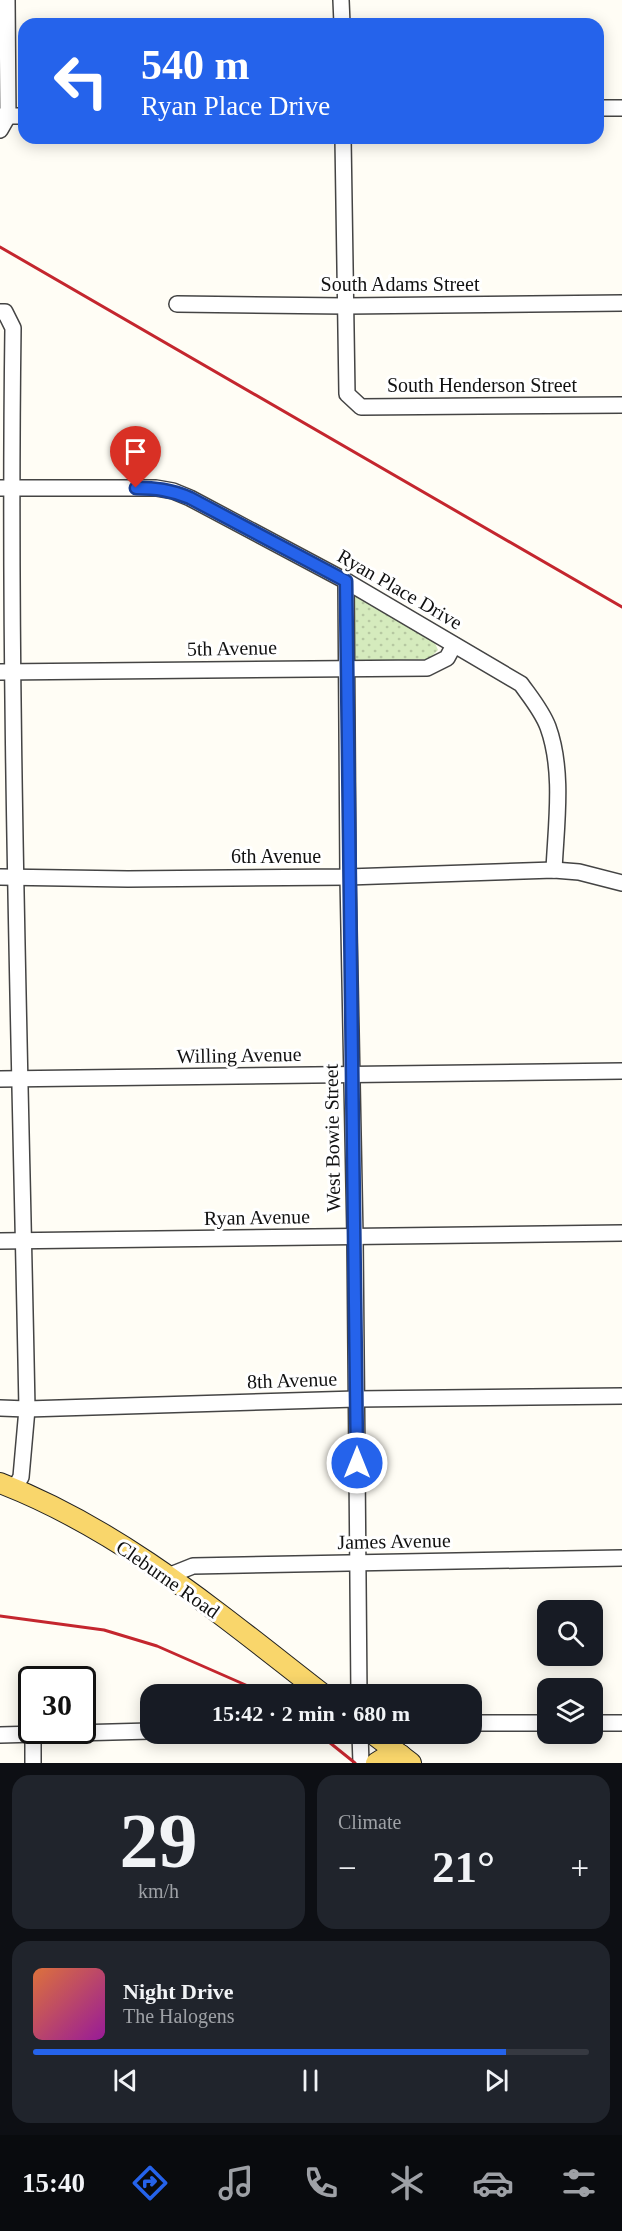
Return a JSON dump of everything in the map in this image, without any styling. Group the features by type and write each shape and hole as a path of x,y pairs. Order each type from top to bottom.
{"main road":[{"name":"Cleburne Road","path":"7,1486 66,1513 112,1539 168,1576 306,1684"},
{"path":"386,1744 406,1759"},
{"path":"376,1763 384,1758 406,1759"}],"street":[{"path":"0,130 4,116 7,0"},
{"path":"341,0 342,18"},
{"path":"604,108 622,108"},
{"path":"343,144 346,306"},
{"name":"South Adams Street","path":"177,304 346,306 622,303"},
{"name":"South Henderson Street","path":"346,306 347,394 361,407 622,405"},
{"path":"3,312 13,328 5,488 6,672 16,879 27,1409 21,1477 7,1486"},
{"name":"Ryan Place Drive","path":"5,488 156,488 173,491 346,581 521,684 537,706 548,727 554,753 557,780 554,870"},
{"name":"West Bowie Street","path":"346,581 345,668 355,1237 359,1684"},
{"name":"5th Avenue","path":"6,672 427,668 447,658 454,645"},
{"name":"6th Avenue","path":"0,877 16,879 348,877 554,870 579,872 622,883"},
{"name":"Willing Avenue","path":"0,1079 622,1071"},
{"name":"Ryan Avenue","path":"0,1241 622,1233"},
{"name":"8th Avenue","path":"0,1408 356,1399 622,1396"},
{"name":"James Avenue","path":"168,1576 193,1566 622,1558"},
{"path":"482,1723 537,1723"},
{"path":"603,1723 622,1723"},
{"path":"96,1732 140,1731"},
{"path":"0,1735 18,1734"},
{"path":"33,1744 33,1763"},
{"path":"361,1744 362,1763"}],"green space":[{"path":"351,592 435,643 438,650 429,659 359,661 353,659"}],"railway":[{"path":"0,247 622,607"},
{"path":"0,1616 104,1630 157,1646 243,1684"},
{"path":"331,1744 355,1763"}],"route":[{"path":"136,488 173,491 190,498 346,581 345,668 357,1463"}]}
